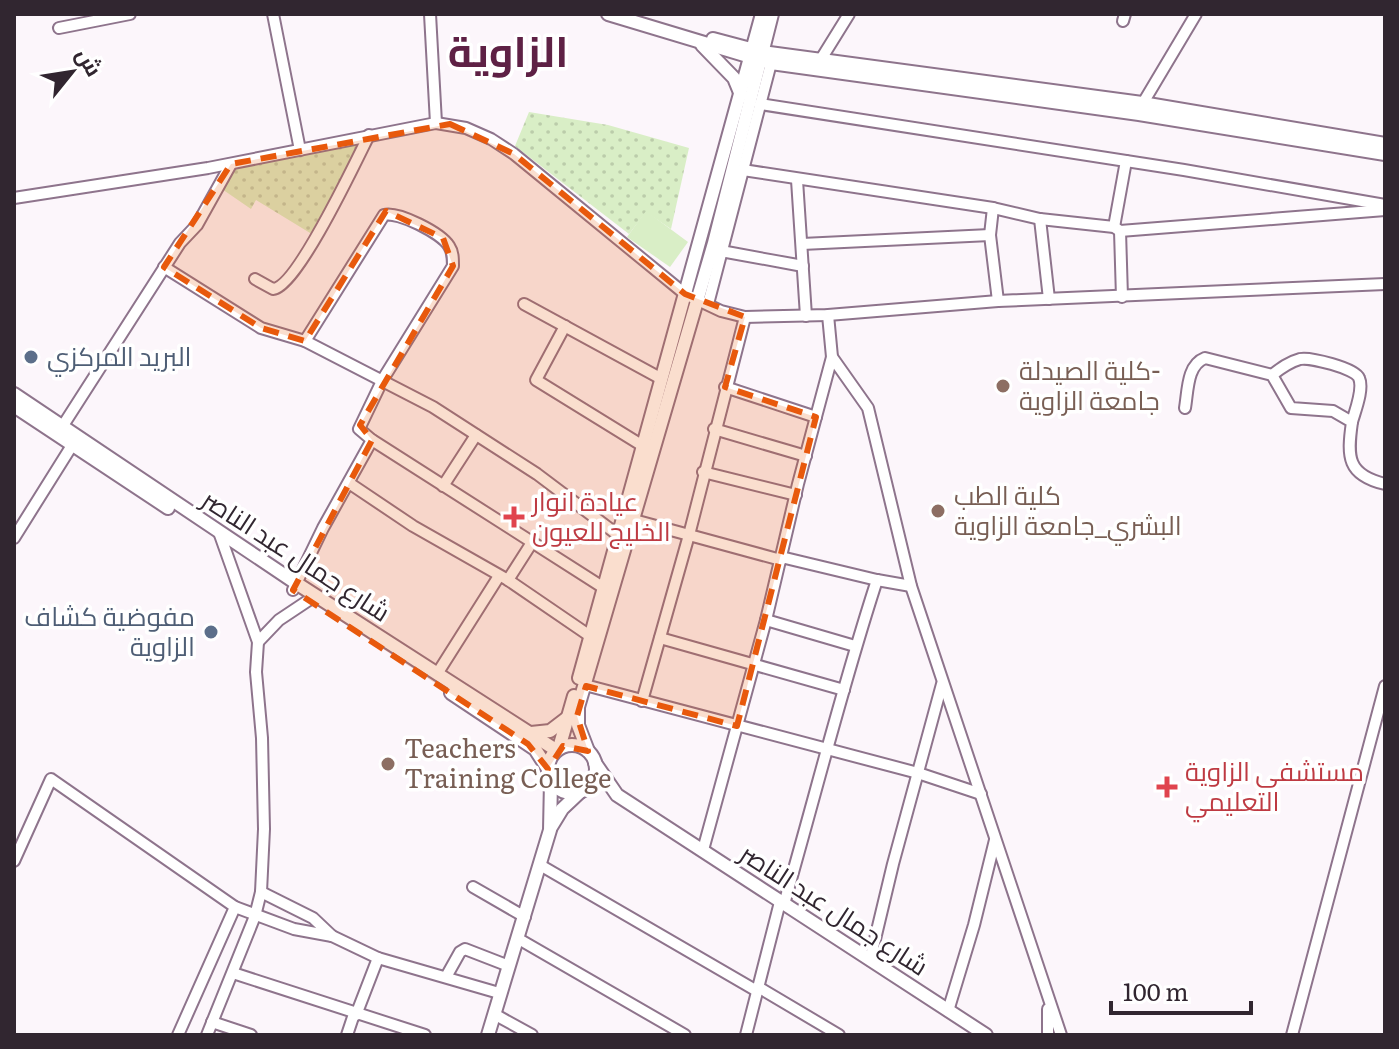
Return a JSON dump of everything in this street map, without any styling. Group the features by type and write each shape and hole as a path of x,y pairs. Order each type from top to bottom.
{"main road":[{"path":"608,14 759,57 1385,144"},
{"path":"633,14 759,57"},
{"path":"550,830 549,760 558,749 660,378 697,299 741,95 759,57 762,14"},
{"path":"488,1035 550,830 562,809 594,778 595,763 580,734 577,716 733,173 772,14"},
{"path":"700,42 734,78 741,95"},
{"path":"1140,109 1385,154"},
{"name":"شارع جمال عبد الناصر","path":"14,394 62,427 75,442"},
{"name":"شارع جمال عبد الناصر","path":"14,406 528,733 558,749"},
{"name":"شارع جمال عبد الناصر","path":"295,586 309,600 528,744 541,755 549,775"},
{"path":"528,733 550,731 567,718"},
{"path":"558,749 572,745 588,751"},
{"name":"شارع جمال عبد الناصر","path":"595,763 617,795"},
{"path":"549,775 563,791 582,790"},
{"name":"شارع جمال عبد الناصر","path":"582,790 601,790 617,795 982,1034"}],"street":[{"path":"59,28 130,14"},
{"path":"273,14 300,150"},
{"path":"430,14 436,123"},
{"path":"818,64 849,14"},
{"path":"1140,109 1196,14"},
{"path":"697,299 721,251 760,104 759,57"},
{"path":"760,104 1126,161 1385,207"},
{"path":"14,198 231,164 436,123 466,128 491,139 697,299 721,311 745,317 828,315 998,301 1385,284"},
{"path":"255,279 273,289 284,285 316,237 369,135"},
{"path":"1122,297 1117,229 1126,161"},
{"path":"62,427 180,243 197,225 231,164"},
{"path":"743,170 1117,229 1385,207"},
{"path":"797,180 806,316"},
{"path":"993,208 990,235 998,301"},
{"path":"305,341 381,218 391,213 443,238 450,247 453,266 383,379 360,425 361,431 531,544 604,588"},
{"path":"1040,219 1049,299"},
{"path":"802,244 990,235"},
{"path":"721,251 803,266"},
{"path":"164,267 261,328 305,341 383,379 537,474 618,535"},
{"path":"524,304 660,378"},
{"path":"703,850 755,664 832,357 828,315"},
{"path":"642,701 745,317"},
{"path":"565,326 536,380 643,446"},
{"path":"832,357 868,408 911,586 1061,1035"},
{"path":"1185,408 1192,369 1196,362 1205,358 1272,375 1291,408 1333,411 1352,422"},
{"path":"1272,375 1283,366 1304,358 1351,369 1358,375 1361,382 1352,422 1352,463 1363,477 1385,484"},
{"path":"725,387 816,417"},
{"path":"714,429 806,456"},
{"path":"443,486 476,435"},
{"path":"295,586 372,440"},
{"path":"14,538 75,442"},
{"path":"703,472 796,495"},
{"path":"349,483 413,526 504,578 590,636"},
{"path":"634,520 781,559 911,586"},
{"path":"207,1035 255,916 261,892 264,803 256,672 258,642 220,538"},
{"path":"437,674 531,544"},
{"path":"746,1035 855,646 877,580"},
{"path":"258,642 287,613 309,600"},
{"path":"766,620 855,646"},
{"path":"660,638 844,690"},
{"path":"870,960 942,681"},
{"path":"585,685 918,773 981,794"},
{"path":"1292,1035 1385,686"},
{"path":"14,861 51,779 235,907 294,929 332,936 378,958 499,993"},
{"path":"948,1011 995,840"},
{"path":"540,865 839,1035"},
{"path":"473,887 525,917"},
{"path":"261,892 313,918 332,936"},
{"path":"178,1035 235,907"},
{"path":"517,938 685,1035"},
{"path":"446,977 460,952 465,949 509,966"},
{"path":"347,1035 378,958"},
{"path":"233,973 425,1035"},
{"path":"1047,999 1048,1035"},
{"path":"494,1014 532,1035"},
{"path":"212,1022 251,1035"}],"highlighted area":[{"path":"450,124 514,154 685,294 745,317 725,387 816,417 737,726 586,686 577,716 588,751 563,746 548,769 528,744 293,590 372,440 360,425 453,266 443,238 386,211 305,341 261,328 164,267 231,164"}],"green space":[{"path":"529,112 608,125 689,148 671,229 646,212 629,234 515,146"},
{"path":"369,135 315,236 256,200 251,209 219,187 231,165"},
{"path":"646,211 688,242 670,267 627,237"}],"place":[{"name":"البريد المركزي","path":"31,357"},
{"name":"كلية الصيدلة- جامعة الزاوية","path":"1003,386"},
{"name":"كلية الطب البشري_جامعة الزاوية","path":"938,511"},
{"name":"عيادة انوار الخليج للعيون","path":"514,517"},
{"name":"مفوضية كشاف الزاوية","path":"211,632"},
{"name":"Teachers Training College","path":"388,764"},
{"name":"مستشفى الزاوية التعليمي","path":"1167,787"}],"district":[{"name":"الزاوية","path":"508,52"}]}
